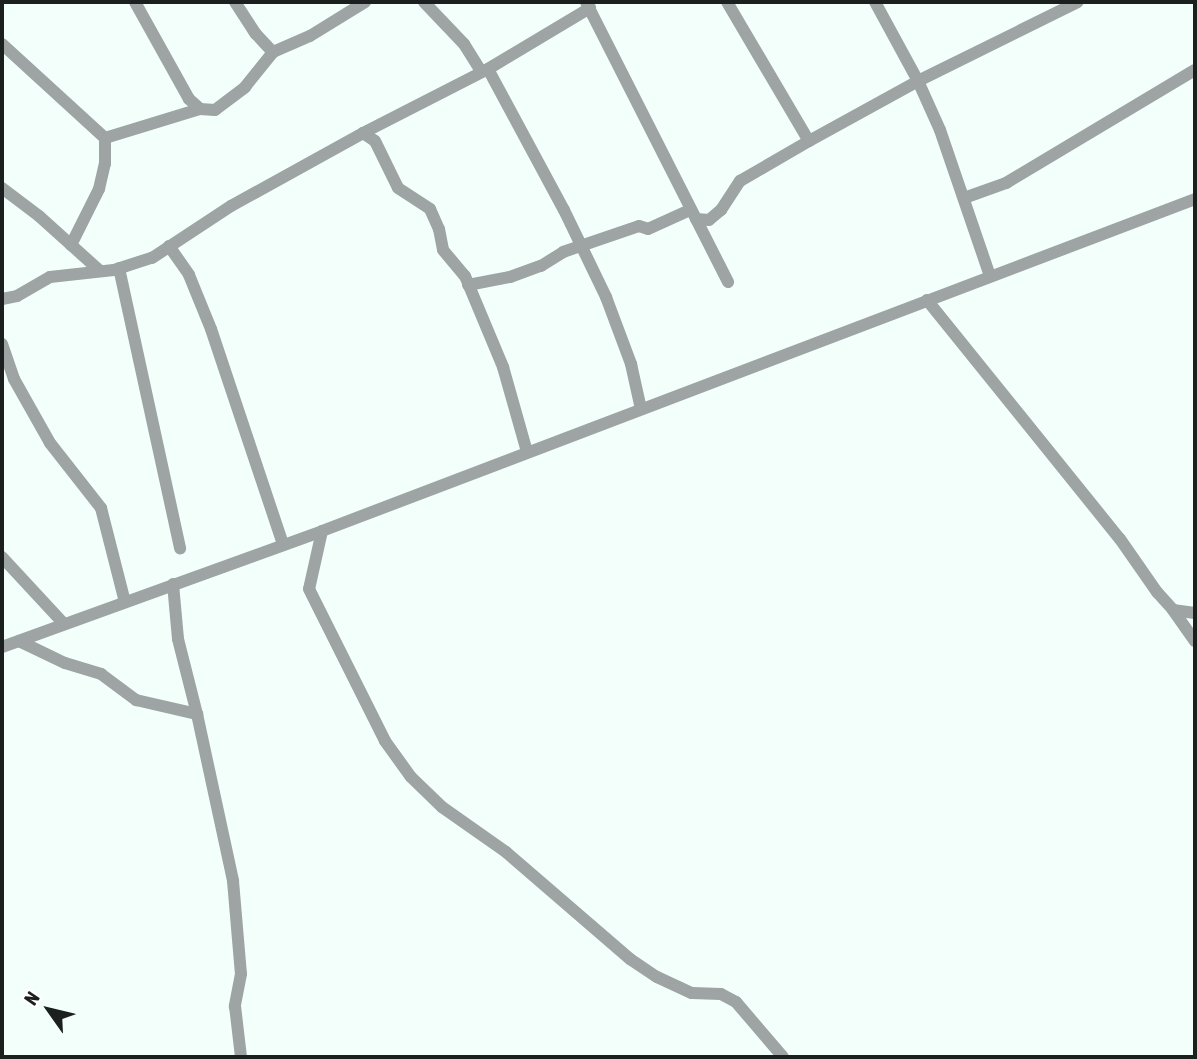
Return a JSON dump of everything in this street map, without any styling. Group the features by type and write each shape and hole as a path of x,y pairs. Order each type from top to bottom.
{"street":[{"path":"135,2 188,99 200,109"},
{"path":"235,2 256,34 273,52"},
{"path":"106,138 200,109 215,110 235,95 273,52 310,36 365,2"},
{"path":"424,2 485,70 582,247 618,329 641,409"},
{"path":"727,2 809,141"},
{"path":"875,2 918,81 964,198 990,276"},
{"path":"468,285 510,277 639,226 648,229 693,214 709,220 721,210 740,181 918,81 1078,2"},
{"path":"2,299 17,296 50,277 119,268 152,258 231,206 485,70 588,5 728,282"},
{"path":"2,44 106,138"},
{"path":"964,198 1006,183 1195,70"},
{"path":"363,133 375,141 398,188 430,209 439,229 443,250 465,276 503,367 527,452"},
{"path":"71,245 99,189 105,164 106,138"},
{"path":"2,188 99,270"},
{"path":"2,647 322,531 1195,199"},
{"path":"169,246 189,275 211,329 283,544"},
{"path":"119,268 180,548"},
{"path":"927,299 1120,538 1195,641"},
{"path":"2,344 14,379 50,443 101,508 125,602"},
{"path":"322,531 309,589 385,741 411,777 442,807 506,852 630,959 657,977 692,993 720,994 736,1002 783,1057"},
{"path":"2,557 64,624"},
{"path":"173,584 178,639 233,881 241,974 235,1006 241,1057"},
{"path":"1173,610 1195,612"},
{"path":"19,641 65,663 101,674 136,700 197,714"}]}
